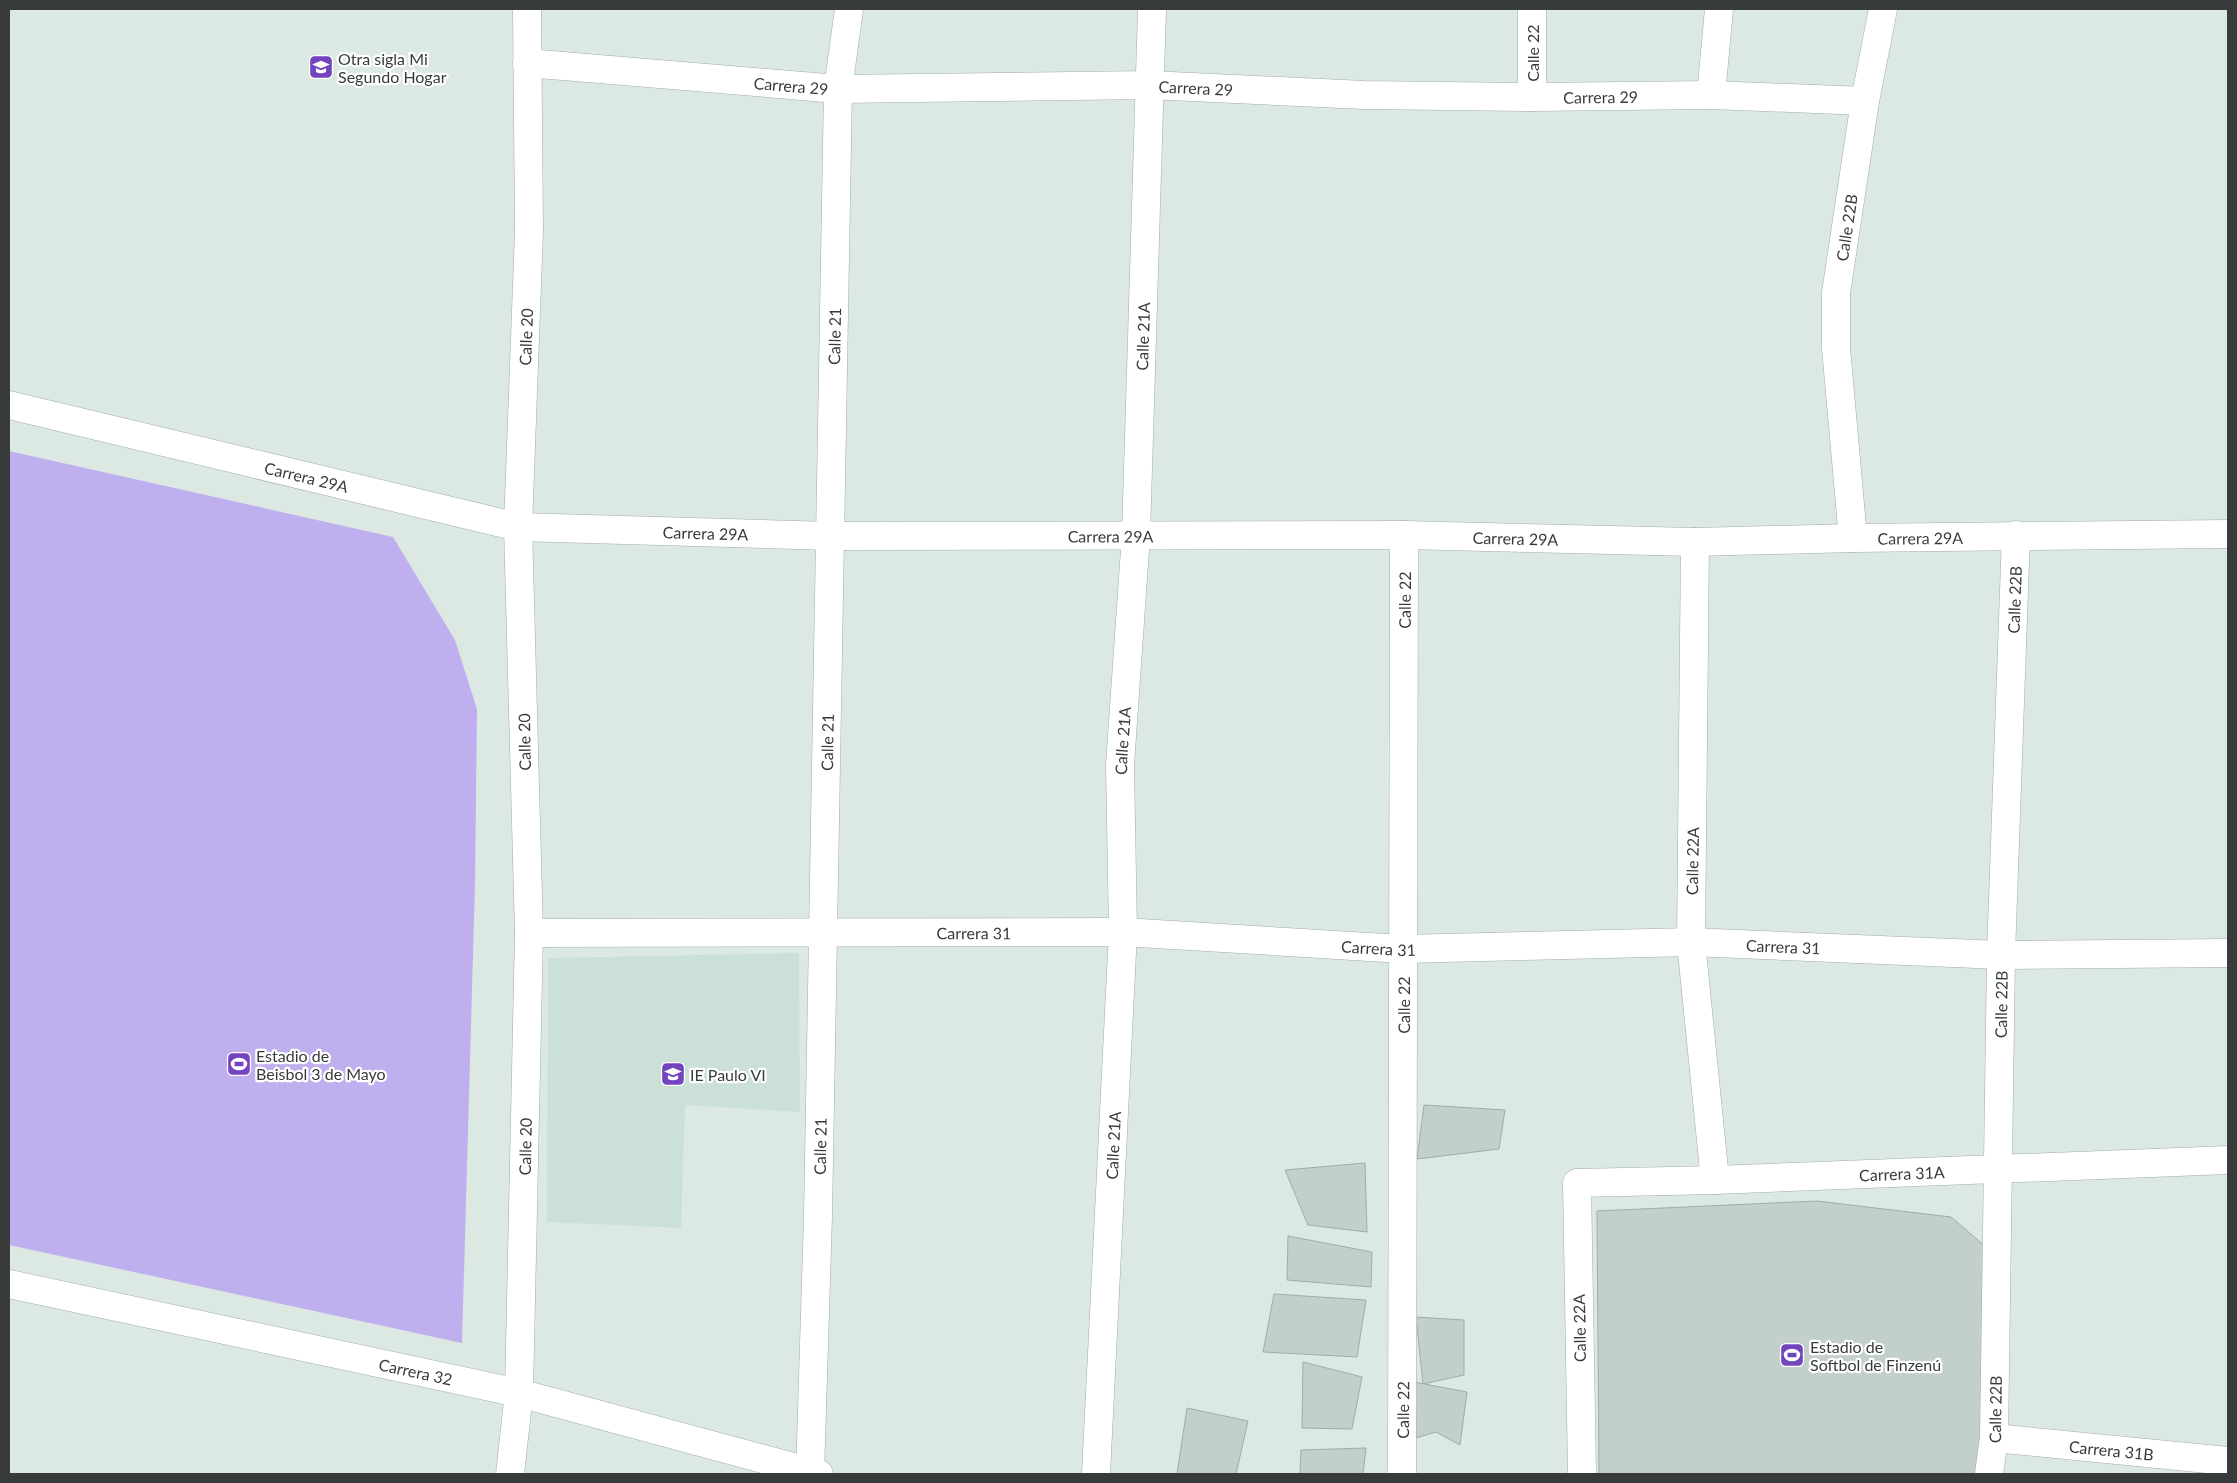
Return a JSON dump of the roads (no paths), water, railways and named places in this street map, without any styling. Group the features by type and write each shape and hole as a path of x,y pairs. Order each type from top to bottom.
{"street":[{"name":"Calle 20","path":"510,1474 519,1393 528,933 518,527 529,231 527,9"},
{"name":"Calle 21","path":"813,1473 838,89 849,9"},
{"name":"Calle 21A","path":"1096,1474 1123,932 1120,766 1136,535 1152,9"},
{"name":"Calle 22","path":"1532,9 1532,97"},
{"path":"1711,95 1719,9"},
{"name":"Calle 22B","path":"1853,538 1836,348 1836,293 1865,101 1883,9"},
{"name":"Carrera 29","path":"528,62 838,89 1149,85 1364,95 1532,97 1711,95 1865,101"},
{"name":"Carrera 29A","path":"9,405 518,527 831,536 1404,535 1695,542 2016,535 2228,534"},
{"name":"Calle 22","path":"1402,1474 1404,535"},
{"name":"Calle 22B","path":"1989,1474 1994,1438 1996,1168 2001,954 2016,535"},
{"name":"Calle 22A","path":"1695,542 1691,942 1714,1180"},
{"name":"Carrera 31","path":"528,933 1123,932 1402,949 1691,942 2001,954 2228,953"},
{"name":"Carrera 31A","path":"1577,1183 1714,1180 2228,1160"},
{"name":"Calle 22A","path":"1577,1183 1582,1474"},
{"name":"Carrera 32","path":"9,1284 519,1393 813,1473"},
{"name":"Carrera 31B","path":"1994,1438 2228,1461"}],"place":[{"name":"Otra sigla Mi Segundo Hogar","path":"321,67"},
{"name":"Estadio de Beisbol 3 de Mayo","path":"239,1064"},
{"name":"IE Paulo VI","path":"673,1074"},
{"name":"Estadio de Softbol de Finzenú","path":"1792,1355"}]}
